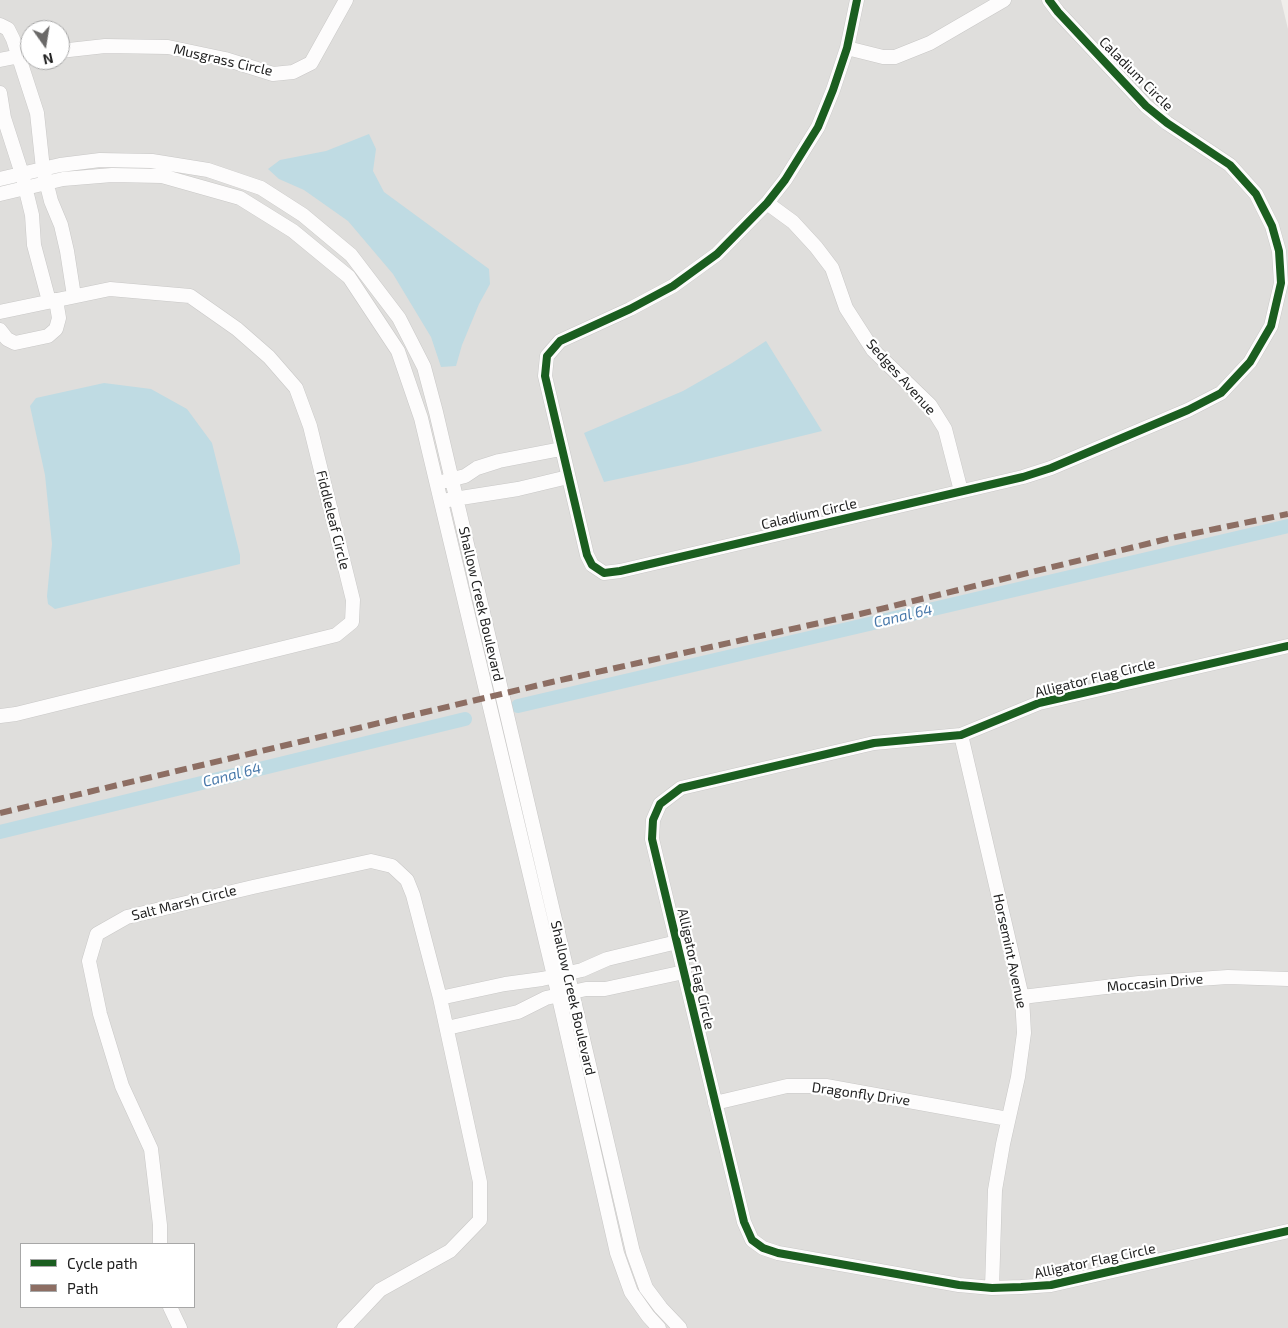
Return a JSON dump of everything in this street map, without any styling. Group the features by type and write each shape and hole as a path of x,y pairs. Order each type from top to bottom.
{"street":[{"name":"Musgrass Circle","path":"70,50 105,46 168,47 225,59 273,74 293,72 311,63 346,0"},
{"name":"Caladium Circle","path":"857,0 847,48 818,127 785,180 767,203 717,254 673,286 630,309 560,341 547,356 545,376 587,555 592,565 604,573 620,571 1023,477 1051,468 1188,410 1221,393 1250,362 1271,326 1281,283 1279,251 1272,226 1256,194 1230,165 1167,123 1146,106 1049,0"},
{"path":"847,48 874,55 895,57 930,43 1004,0"},
{"path":"0,26 8,29 20,49"},
{"path":"0,60 20,56"},
{"path":"27,70 36,113 43,169 51,201 61,225 68,251 74,296"},
{"path":"0,93 4,118 22,174 32,215 34,245 59,318 56,329 48,336 15,343 7,339 0,330"},
{"name":"Shallow Creek Boulevard","path":"0,179 43,169 100,160 152,161 208,170 261,188 303,215 351,255 399,318 424,367 452,479 560,975 616,1253 631,1292 648,1316 660,1328"},
{"name":"Shallow Creek Boulevard","path":"0,194 63,179 112,175 162,176 240,198 293,231 349,276 398,351 421,418 440,502 560,975"},
{"name":"Sedges Avenue","path":"767,203 792,222 816,247 832,268 846,308 874,350 930,405 945,429 961,491"},
{"name":"Fiddleleaf Circle","path":"0,312 110,289 190,296 237,329 269,358 296,388 310,426 353,600 352,622 336,635 25,712 0,716"},
{"path":"436,483 465,476 477,468 499,461 561,449"},
{"path":"440,502 518,489 568,477"},
{"name":"Alligator Flag Circle","path":"1288,646 1040,703 961,735 874,743 681,788 660,804 653,820 652,839 744,1222 752,1240 763,1248 778,1254 959,1285 992,1288 1050,1284 1288,1231"},
{"name":"Horsemint Avenue","path":"961,735 1022,997 1024,1033 1018,1077 995,1190 992,1288"},
{"name":"Salt Marsh Circle","path":"160,1243 160,1225 151,1149 122,1086 100,1014 89,961 97,934 127,917 253,887 372,861 392,866 407,880 413,895 440,998 480,1182 480,1220 450,1251 380,1290 344,1328"},
{"name":"Alligator Flag Circle","path":"560,975 582,970 607,959 677,942"},
{"name":"Alligator Flag Circle","path":"564,994 586,989 605,989 684,972"},
{"path":"440,998 505,984 560,975"},
{"name":"Moccasin Drive","path":"1022,997 1139,983 1228,977 1288,979"},
{"path":"447,1028 518,1012 546,998 564,994"},
{"name":"Shallow Creek Boulevard","path":"564,994 637,1265 646,1288 661,1308 680,1328"},
{"name":"Dragonfly Drive","path":"715,1103 787,1086 826,1086 1008,1119"},
{"path":"170,1308 180,1328"}],"shaded area":[{"path":"0,0 1281,0 1288,29 1288,1328 0,1328"}],"water":[{"path":"369,134 376,149 373,171 384,192 489,269 490,284 479,304 462,345 456,366 441,367 431,337 393,274 348,221 304,190 279,179 268,169 280,160 326,151"},
{"path":"766,341 822,431 604,482 584,433 683,391"},
{"path":"104,383 151,389 187,409 212,443 240,555 240,564 55,609 48,604 47,596 52,544 45,475 30,406 36,398"}],"waterway":[{"name":"Canal 64","path":"518,706 1288,526"},
{"name":"Canal 64","path":"0,832 465,719"}],"marked path":[{"path":"0,813 552,682 860,614 1171,538 1288,514"}],"cycle path":[{"path":"857,0 847,48 818,127 785,180 767,203 717,254 673,286 630,309 560,341 547,356 545,376 587,555 592,565 604,573 620,571 1023,477 1051,468 1188,410 1221,393 1250,362 1271,326 1281,283 1279,251 1272,226 1256,194 1230,165 1167,123 1146,106 1049,0"},
{"path":"1288,646 1039,703 961,735 874,743 681,788 660,804 653,820 652,839 744,1222 752,1240 763,1248 778,1253 959,1285 992,1288 1051,1285 1288,1231"}]}
